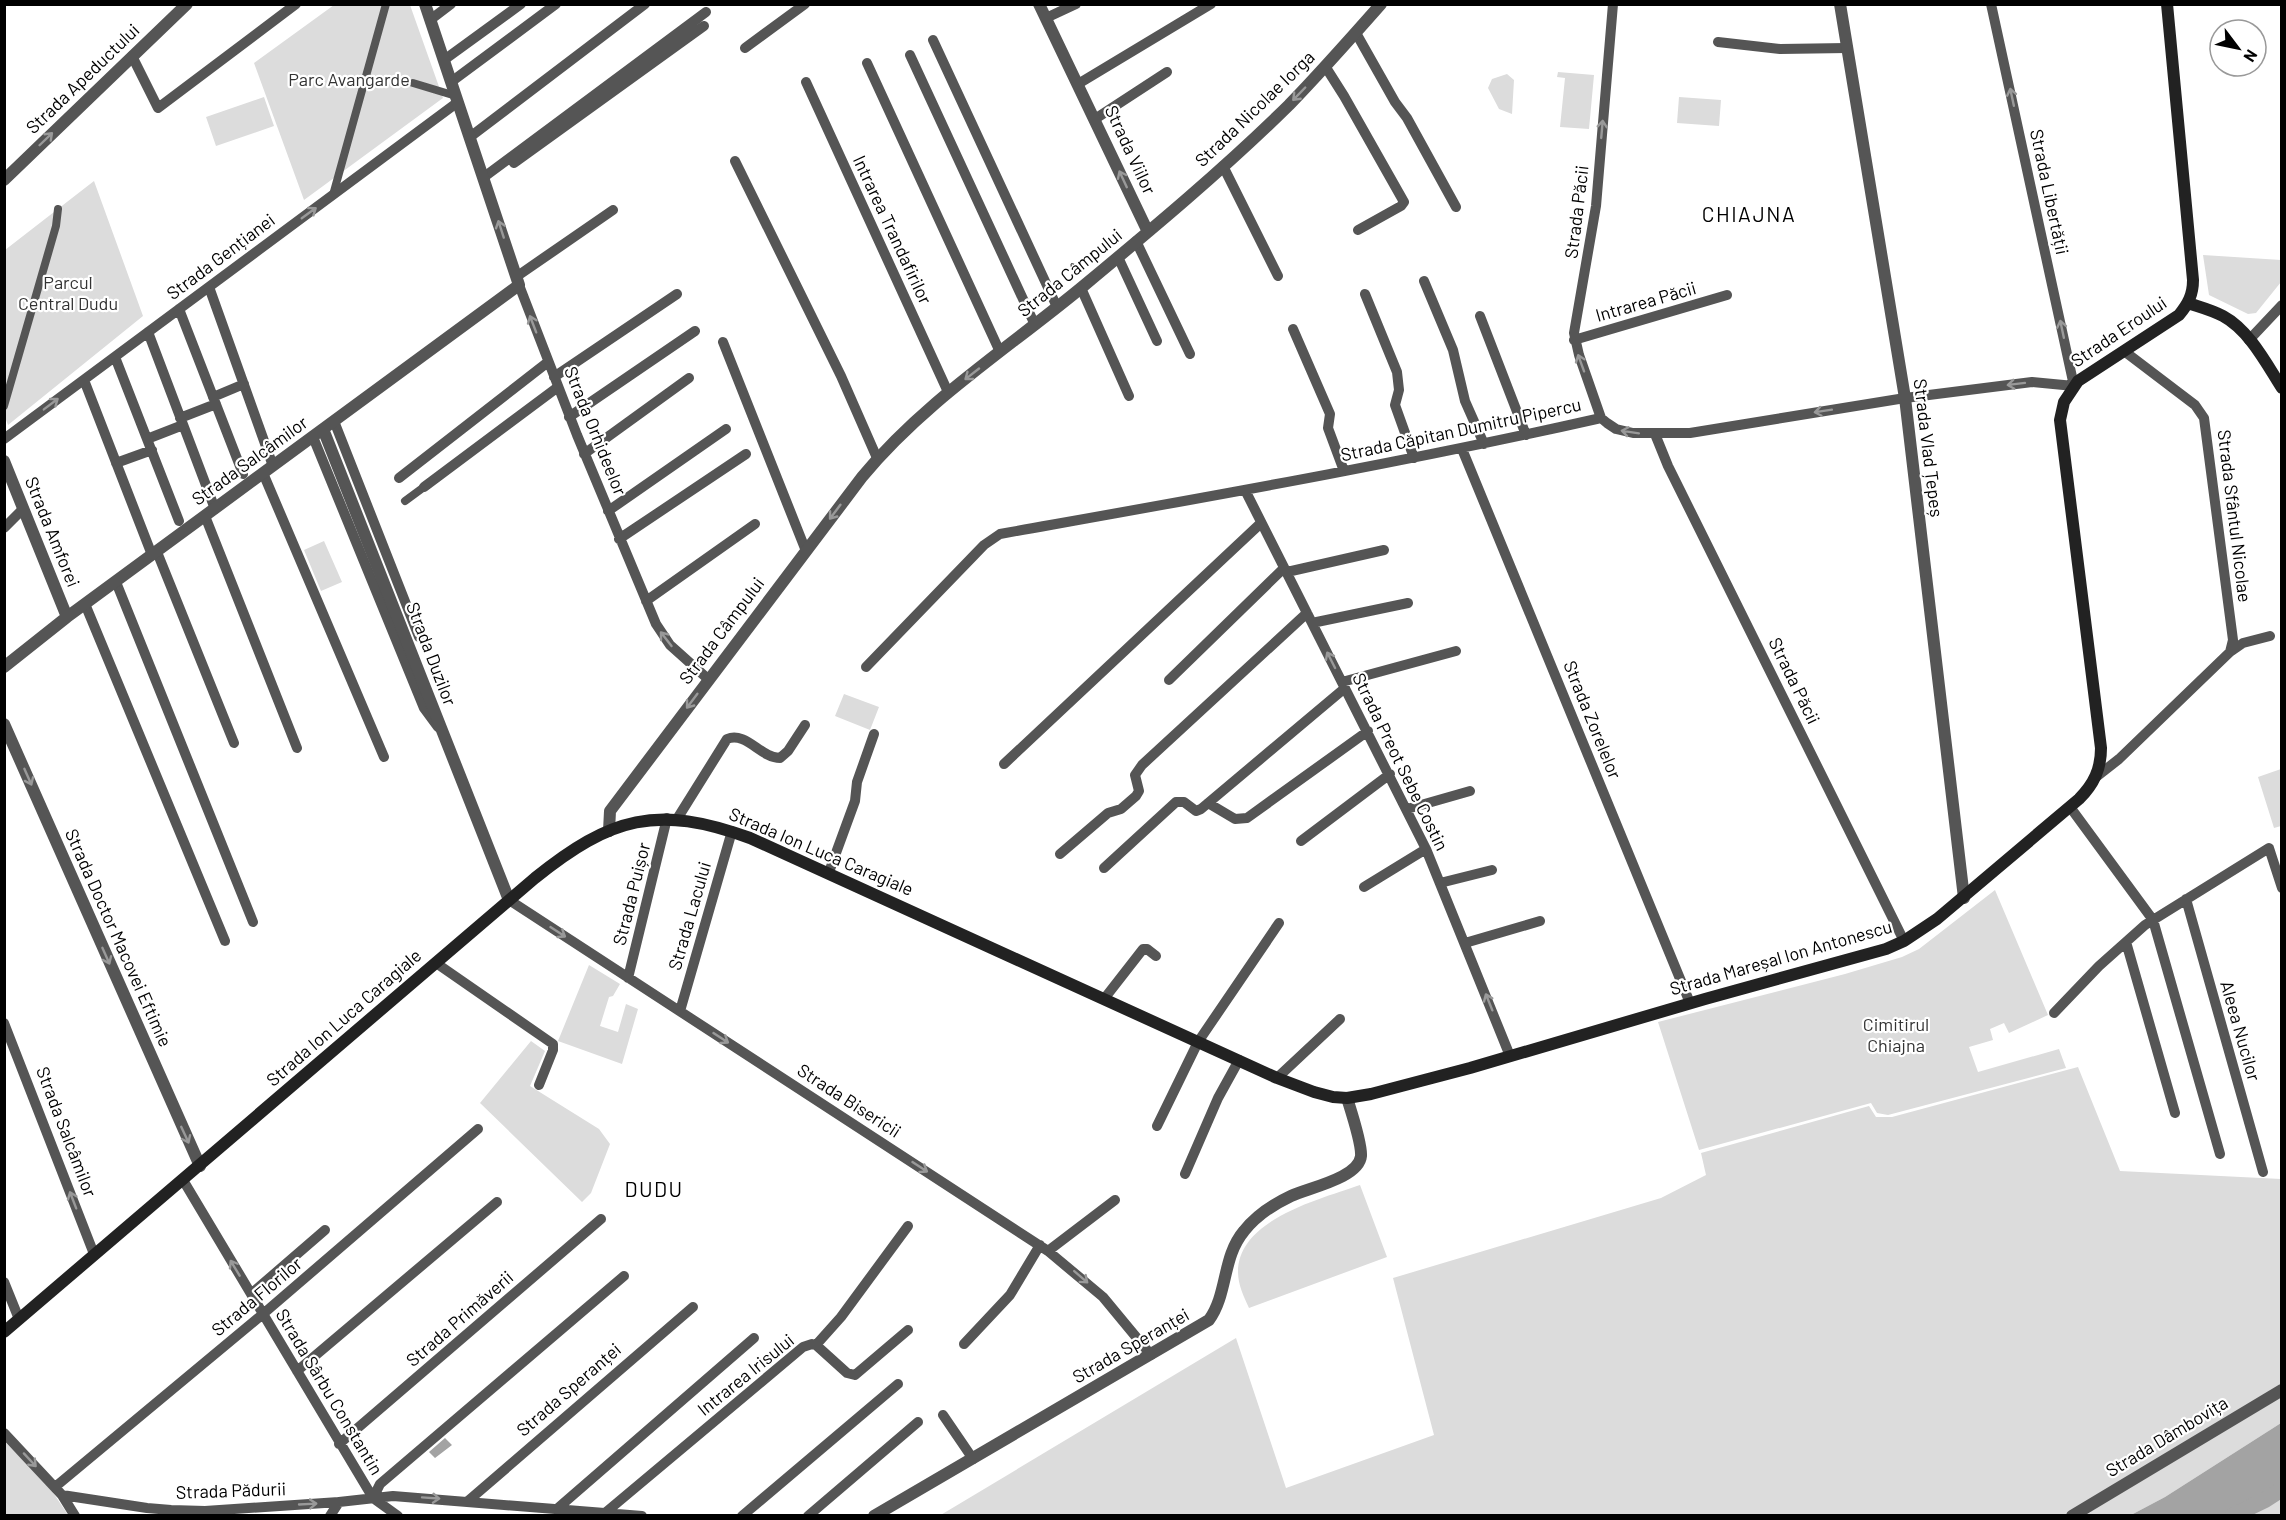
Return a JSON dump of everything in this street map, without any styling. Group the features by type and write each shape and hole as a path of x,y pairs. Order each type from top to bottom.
{"main road":[{"name":"Strada Eroului","path":"2101,759 2060,428 2061,410 2074,386 2092,371 2179,315 2192,294 2193,280 2167,4"},
{"path":"2188,303 2223,315 2236,325 2282,388"},
{"name":"Strada Mareșal Ion Antonescu","path":"1510,1056 1886,949 1904,941 1964,898 2086,793 2096,777 2101,759"},
{"name":"Strada Ion Luca Caragiale","path":"4,1332 436,963 508,896 561,858 609,831 635,822 672,818 699,822 732,831 829,872 1277,1078 1314,1092 1347,1098 1383,1091 1510,1056"}],"street":[{"name":"Strada Apeductului","path":"4,180 187,4"},
{"path":"132,56 158,108 296,4"},
{"path":"333,195 386,4"},
{"name":"Strada Orhideelor","path":"425,4 518,281 619,539 656,624 666,640 708,680"},
{"path":"430,20 451,4"},
{"path":"444,60 521,4"},
{"path":"451,82 556,4"},
{"path":"470,137 645,4"},
{"path":"745,48 805,4"},
{"name":"Strada Viilor","path":"1039,4 1148,232"},
{"path":"1046,18 1076,4"},
{"path":"1078,84 1211,4"},
{"name":"Strada Nicolae Iorga","path":"1148,232 1288,105 1381,4"},
{"name":"Strada Păcii","path":"1602,418 1574,340 1574,325 1588,262 1596,206 1613,4"},
{"name":"Strada Vlad Țepeș","path":"1840,4 1905,398 1964,898"},
{"name":"Strada Libertății","path":"1992,4 2074,386"},
{"path":"485,180 706,12"},
{"path":"485,180 704,26"},
{"path":"1356,33 1395,102 1407,118 1456,207"},
{"path":"933,40 1057,307"},
{"path":"1718,42 1771,49 1847,48"},
{"path":"910,55 1035,325"},
{"path":"867,63 1000,352"},
{"path":"1325,66 1404,202 1401,207 1358,231"},
{"path":"1095,118 1167,72"},
{"name":"Intrarea Trandafirilor","path":"806,82 948,392"},
{"path":"413,84 457,99"},
{"name":"Strada Gențianei","path":"4,439 333,195 457,99"},
{"path":"735,161 841,376 877,458"},
{"path":"1223,166 1278,276"},
{"path":"4,406 56,226 58,209"},
{"path":"518,281 613,210"},
{"name":"Strada Câmpului","path":"609,831 610,811 877,458 907,427 948,392 1035,325 1148,232"},
{"path":"1137,241 1190,354"},
{"path":"1118,257 1157,341"},
{"name":"Strada Salcâmilor","path":"4,667 67,617 263,474 518,281"},
{"path":"1424,281 1453,350 1465,401 1484,444"},
{"path":"209,287 273,466"},
{"path":"1081,288 1130,396"},
{"path":"405,501 556,382 677,294"},
{"path":"1365,294 1397,372 1399,390 1395,405 1414,458"},
{"name":"Intrarea Păcii","path":"1574,340 1727,296"},
{"path":"2249,340 2282,305"},
{"path":"179,309 243,474"},
{"path":"1480,316 1526,435"},
{"path":"1293,329 1330,414 1328,428 1344,471"},
{"path":"570,417 695,331"},
{"path":"148,332 182,422 210,512 297,748"},
{"path":"723,342 806,551"},
{"name":"Strada Sfântul Nicolae","path":"2124,351 2194,405 2204,418 2233,640 2230,652"},
{"path":"115,357 179,521"},
{"path":"399,478 548,362"},
{"path":"584,454 689,378"},
{"path":"84,380 234,743"},
{"name":"Strada Căpitan Dumitru Pipercu","path":"866,667 993,538 1000,534 1462,449 1602,418 1616,429 1633,433 1707,431 1905,398 2031,382 2074,386"},
{"path":"117,463 150,445 182,422 244,384"},
{"path":"334,421 419,637"},
{"path":"608,511 726,429"},
{"name":"Strada Duzilor","path":"318,433 508,896"},
{"name":"Strada Păcii","path":"1655,434 1668,466 1904,941"},
{"name":"Strada Zorelelor","path":"1462,449 1690,1003"},
{"path":"619,539 746,454"},
{"name":"Strada Amforei","path":"4,461 67,617"},
{"path":"263,474 384,757"},
{"name":"Strada Preot Sebe Costin","path":"1245,490 1426,849 1510,1056"},
{"path":"4,528 23,509"},
{"path":"1004,764 1261,523"},
{"path":"646,601 755,524"},
{"path":"1169,680 1286,570 1384,550"},
{"path":"116,582 253,922"},
{"path":"1312,623 1408,603"},
{"path":"85,604 225,942"},
{"path":"1060,854 1108,813 1121,809 1136,796 1139,790 1135,775 1142,765 1307,613"},
{"path":"2096,777 2119,759 2230,652 2243,644 2270,636"},
{"path":"1104,868 1176,802 1184,802 1199,811 1344,685 1456,651"},
{"name":"Strada Doctor Macovei Eftimie","path":"4,724 200,1166"},
{"name":"Strada Puișor","path":"628,978 672,818 727,739 739,738 769,755 780,758 788,751 805,725"},
{"path":"1208,804 1235,819 1247,818 1368,731"},
{"path":"829,872 855,801 856,782 874,734"},
{"path":"1302,841 1390,774"},
{"path":"1407,810 1470,791"},
{"path":"2070,807 2153,920 2220,1154"},
{"name":"Strada Lacului","path":"680,1011 732,831"},
{"path":"2054,1013 2077,987 2153,920 2269,848 2282,888"},
{"path":"1365,887 1426,849"},
{"path":"1440,883 1492,870"},
{"name":"Strada Bisericii","path":"508,896 628,978 1044,1248 1102,1297 1151,1355"},
{"name":"Aleea Nucilor","path":"2186,899 2263,1172"},
{"path":"1465,943 1540,921"},
{"path":"1157,1126 1198,1042 1279,923"},
{"path":"2126,942 2175,1113"},
{"path":"1104,999 1143,949 1147,949 1156,956"},
{"path":"436,963 553,1044 554,1050 538,1085"},
{"path":"1277,1078 1340,1019"},
{"name":"Strada Salcâmilor","path":"4,1023 94,1254"},
{"path":"1185,1173 1218,1098 1239,1060"},
{"name":"Strada Speranței","path":"874,1515 1209,1320 1218,1302 1232,1251 1241,1234 1257,1218 1291,1196 1345,1175 1358,1164 1361,1158 1360,1152 1347,1098"},
{"name":"Strada Florilor","path":"59,1491 478,1129"},
{"name":"Strada Sârbu Constantin","path":"183,1180 373,1498"},
{"path":"964,1344 1010,1295 1044,1248 1115,1200"},
{"path":"297,1371 497,1202"},
{"name":"Strada Primăverii","path":"339,1444 602,1219"},
{"path":"816,1346 908,1226"},
{"path":"251,1294 325,1230"},
{"path":"373,1498 380,1484 624,1276"},
{"path":"4,1282 19,1319"},
{"name":"Strada Speranței","path":"468,1501 693,1307"},
{"name":"Intrarea Irisului","path":"605,1513 803,1347 812,1344 816,1346 842,1369 855,1375 908,1330"},
{"path":"558,1508 754,1338"},
{"path":"742,1515 898,1384"},
{"name":"Strada Dâmbovița","path":"2072,1515 2282,1390"},
{"path":"943,1415 973,1459"},
{"path":"808,1515 918,1422"},
{"path":"4,1433 59,1491 75,1515"},
{"name":"Strada Pădurii","path":"59,1491 136,1507 205,1511 373,1498"},
{"path":"373,1498 393,1496 642,1515"},
{"path":"373,1498 398,1515"},
{"path":"330,1515 339,1502"}],"green space":[{"name":"Parc Avangarde","path":"334,5 410,5 443,98 304,200 254,63"},
{"path":"1558,72 1594,75 1589,129 1560,127 1565,78 1557,77"},
{"path":"1507,74 1514,80 1512,114 1499,109 1488,88 1492,79"},
{"path":"264,97 274,126 216,146 206,117"},
{"path":"1679,97 1721,100 1719,126 1677,123"},
{"name":"Parcul Central Dudu","path":"94,181 143,316 8,425 5,417 5,250"},
{"path":"2203,255 2281,260 2281,282 2256,313 2248,314 2209,295"},
{"path":"324,541 342,582 321,591 304,550"},
{"path":"844,694 879,707 870,730 835,716"},
{"path":"2281,769 2281,826 2274,828 2258,777"},
{"name":"Cimitirul Chiajna","path":"1995,890 2048,1015 2009,1033 2004,1023 1990,1029 1993,1040 1969,1047 1978,1072 2059,1049 2066,1068 1888,1115 1877,1113 1871,1103 1699,1150 1658,1022 1902,957 1919,949"},
{"path":"589,965 620,984 613,996 609,997 600,1026 618,1032 626,1004 638,1009 622,1064 558,1041"},
{"path":"531,1041 545,1051 530,1086 599,1129 610,1144 591,1193 582,1202 480,1103"},
{"path":"2078,1067 2120,1171 2281,1179 2281,1423 2165,1497 2131,1515 939,1516 1236,1338 1286,1488 1434,1435 1393,1278 1661,1198 1706,1175 1701,1153 1869,1106 1876,1117 1892,1117"},
{"path":"1360,1185 1387,1257 1249,1308 1240,1286 1238,1272 1242,1254 1252,1238 1266,1225 1284,1214"},
{"path":"4,1441 48,1485 68,1515 5,1515"},
{"path":"2281,1486 2281,1515 2228,1515"}],"shaded area":[{"path":"2281,1423 2281,1486 2228,1515 2131,1515 2165,1497"},
{"path":"445,1438 452,1445 435,1458 429,1452"}],"waterway":[{"path":"2232,1516 2282,1489"}],"district":[{"name":"CHIAJNA","path":"1749,215"},
{"name":"DUDU","path":"654,1190"}]}
